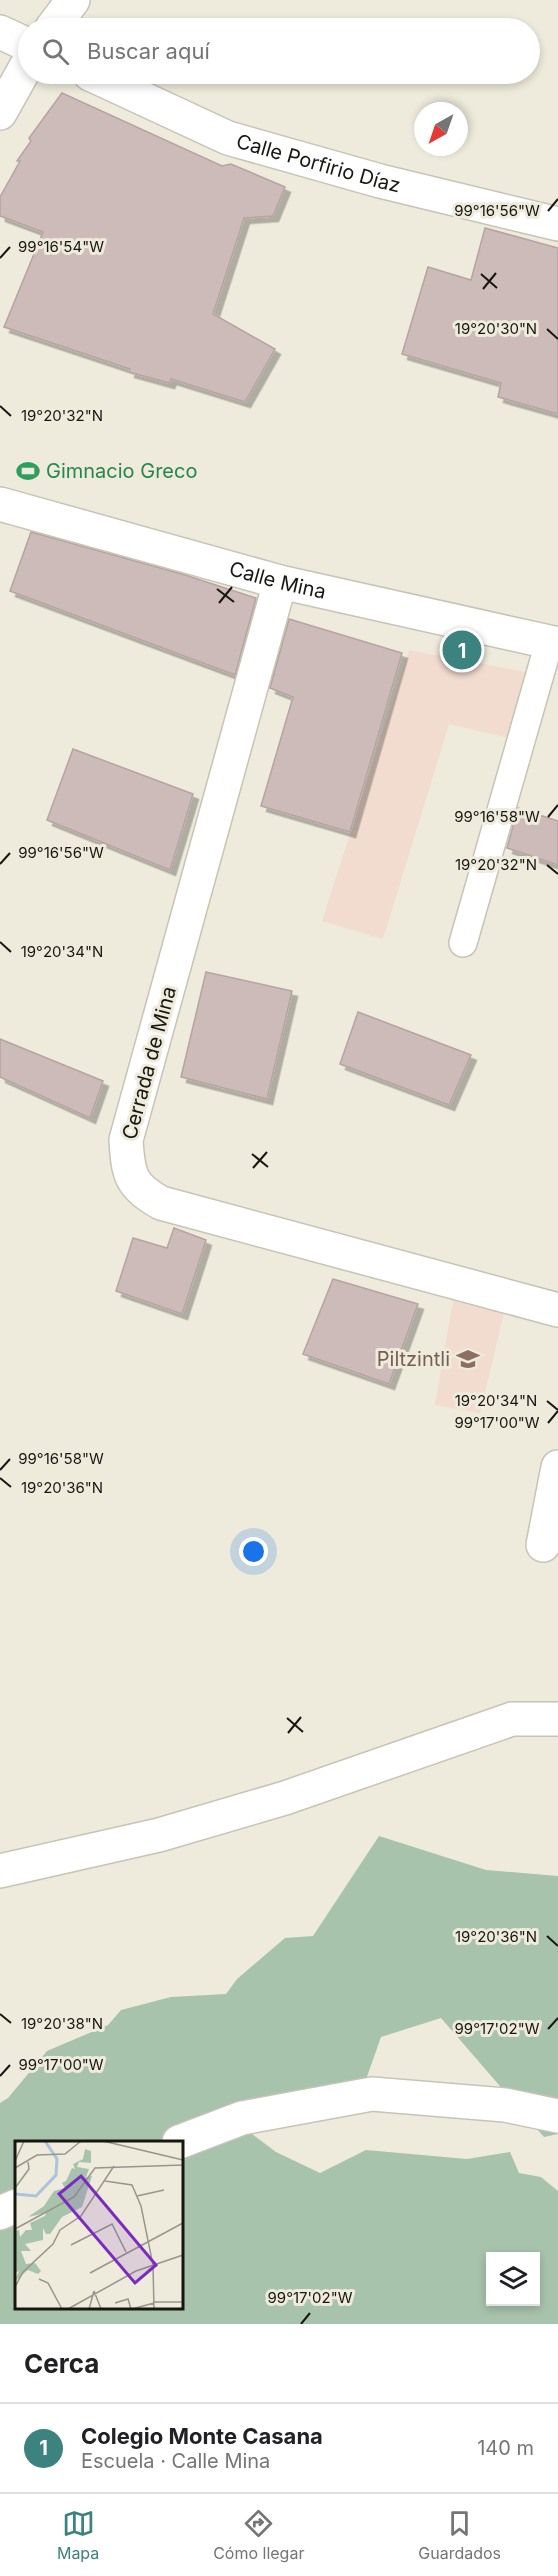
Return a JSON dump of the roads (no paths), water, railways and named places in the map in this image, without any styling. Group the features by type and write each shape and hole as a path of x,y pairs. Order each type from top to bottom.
{"street":[{"path":"60,18 73,0"},
{"path":"0,32 18,40"},
{"path":"0,112 18,80"},
{"name":"Calle Porfirio Díaz","path":"112,84 228,138 380,181 558,224"},
{"name":"Calle Mina","path":"0,504 280,582 554,644"},
{"name":"Cerrada de Mina","path":"280,582 126,1140 128,1172 141,1192 161,1203 558,1310"},
{"path":"543,1545 558,1467"},
{"path":"0,1871 159,1836 275,1801 512,1719 558,1719"},
{"path":"182,2141 242,2118 372,2094 505,2105 558,2116"},
{"path":"0,2213 15,2206"}],"lane":[{"path":"463,943 554,644"}],"place":[{"name":"Gimnacio Greco","path":"28,471"},
{"name":"Colegio Monte Casana","path":"462,650"},
{"name":"Piltzintli","path":"468,1359"}]}
